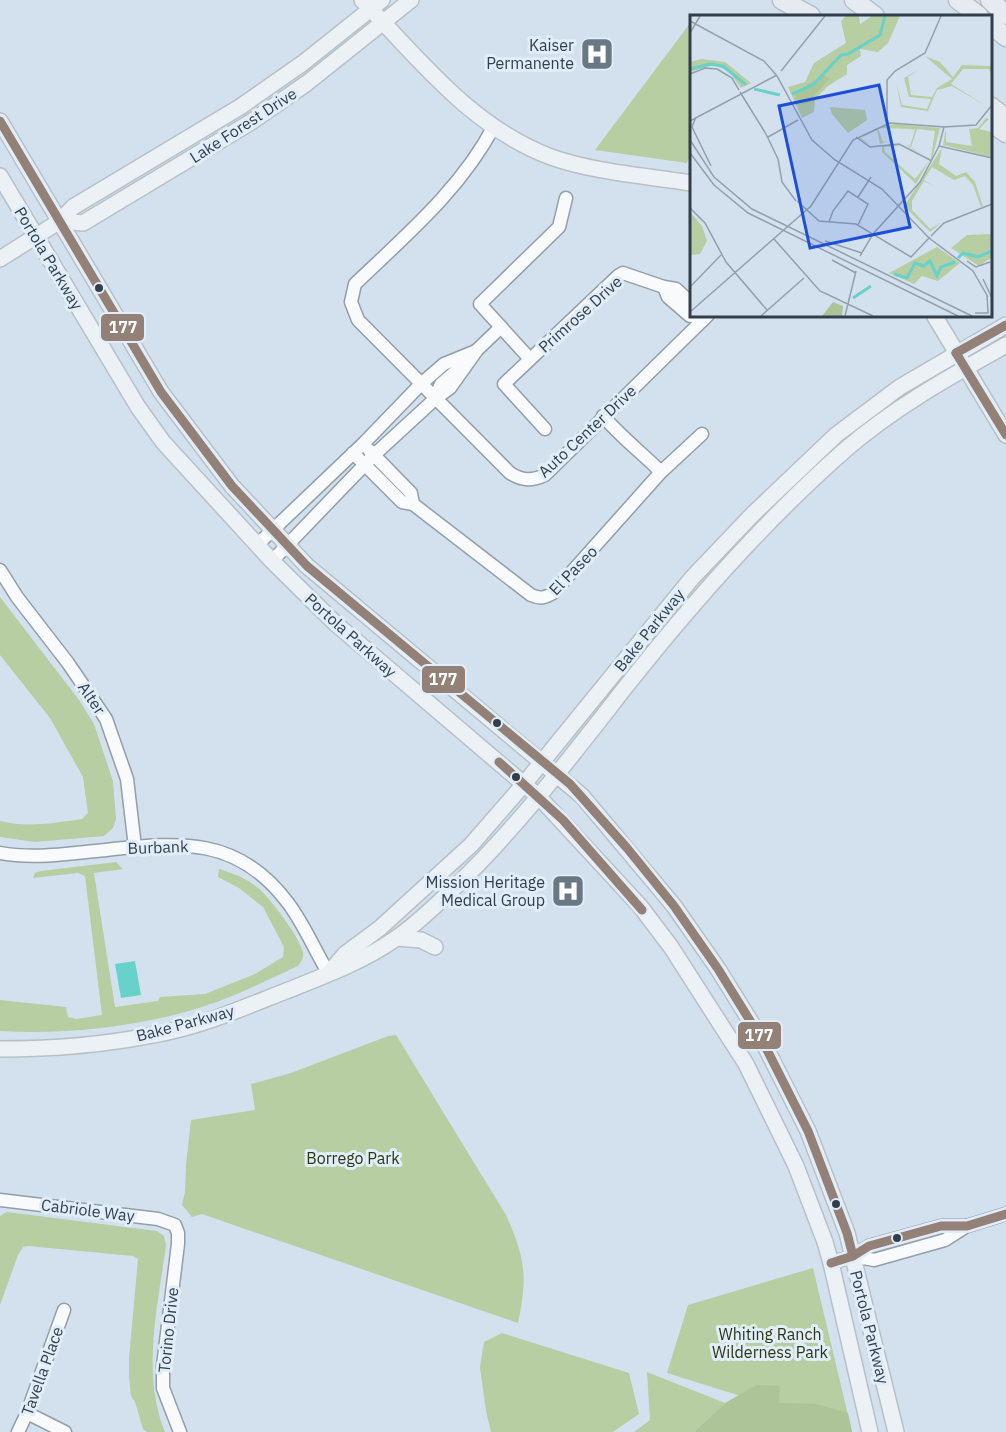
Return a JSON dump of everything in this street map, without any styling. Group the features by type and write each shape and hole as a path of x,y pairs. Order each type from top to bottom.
{"highway":[{"path":"782,0 809,15"},
{"path":"854,0 874,15"},
{"path":"958,0 978,15"},
{"path":"990,0 1006,15"},
{"path":"991,25 1006,37"},
{"path":"991,107 1006,118"},
{"path":"991,123 1006,133"}],"main road":[{"name":"Lake Forest Drive","path":"60,221 82,223 250,122 307,83 411,0"},
{"name":"Lake Forest Drive","path":"0,259 60,221 73,207 240,107 303,63 372,3"},
{"path":"372,3 384,23 446,89 471,111 531,148 576,164 690,183"},
{"name":"Portola Parkway","path":"0,121 161,392 232,486 307,566 582,796 674,906 718,969 762,1040 808,1131 847,1233 896,1432"},
{"name":"Portola Parkway","path":"0,176 138,407 163,442 272,561 336,624 539,797 632,897 671,946 746,1064 796,1166 831,1263 870,1432"},
{"path":"935,316 1006,435"},
{"name":"Bake Parkway","path":"328,974 345,954 380,928 471,844 524,784 692,578 753,514 836,435 900,387 1006,325"},
{"name":"Bake Parkway","path":"0,1049 43,1049 155,1035 210,1020 366,958 397,938 422,918 487,857 539,797 700,596 763,527 847,448 910,402 1006,345"},
{"path":"700,596 708,577 735,545 753,514"},
{"path":"345,954 373,945 394,930 422,918"},
{"path":"397,938 421,940 435,947"}],"street":[{"name":"Auto Center Drive","path":"494,126 464,175 356,284 351,302 358,320 510,473 526,480 535,480 545,475 701,317"},
{"name":"Primrose Drive","path":"530,359 480,304 559,227 566,198"},
{"name":"Primrose Drive","path":"545,429 504,384 623,273 676,289 690,302"},
{"path":"664,287 668,297 690,316 701,317"},
{"path":"272,561 374,455 450,388 477,350 501,327"},
{"path":"257,545 364,443 421,384 444,364 477,350"},
{"path":"606,414 629,435 634,445 661,472"},
{"name":"El Paseo","path":"353,453 402,502 413,504 531,595 538,598 547,597 553,593 661,472 702,434"},
{"name":"El Paseo","path":"364,443 411,493 413,504"},
{"name":"Alter","path":"0,570 106,719 127,779 135,847"},
{"name":"Burbank","path":"0,853 23,856 50,855 194,844 220,851 255,870 287,902 328,974"},
{"path":"0,1049 0,1054"},
{"name":"Cabriole Way","path":"0,1200 158,1219 175,1225"},
{"path":"831,1263 853,1256 869,1246 941,1226 968,1226 1006,1214"},
{"name":"Torino Drive","path":"175,1225 178,1244 163,1366 164,1388 180,1432"},
{"name":"Tavella Place","path":"18,1432 64,1310"},
{"path":"27,1413 65,1432"}],"green space":[{"path":"690,23 690,156 687,163 595,150"},
{"path":"0,597 79,700 94,724 113,781 116,819 113,828 104,836 35,842 0,837 0,821 21,824 51,823 82,819 88,813 83,777 50,718 0,655"},
{"path":"116,862 123,869 94,873 115,1007 158,1001 160,997 205,994 255,974 283,957 284,947 263,907 239,888 218,877 219,869 244,878 269,899 297,938 303,953 302,960 298,966 236,995 162,1018 81,1030 0,1031 0,1000 66,1007 68,1017 76,1019 102,1015 85,876 78,873 33,878 35,873 41,871"},
{"name":"Borrego Park","path":"396,1035 506,1215 517,1243 523,1268 523,1292 518,1323 202,1214 192,1217 182,1205 191,1120 255,1110 251,1084 291,1073"},
{"path":"7,1212 157,1231 164,1236 166,1245 156,1315 153,1363 158,1410 165,1432 147,1432 143,1429 131,1396 129,1358 138,1259 133,1256 23,1247 0,1305 0,1216"},
{"name":"Whiting Ranch Wilderness Park","path":"813,1268 852,1432 733,1432 763,1403 667,1373 688,1305"},
{"path":"502,1333 629,1373 639,1414 613,1432 491,1432 480,1367 484,1342"},
{"path":"647,1372 725,1403 694,1432 634,1432 650,1420"}],"shaded area":[{"path":"135,961 141,995 121,998 115,964"},
{"path":"756,1385 780,1386 779,1403 816,1404 848,1413 852,1432 694,1432 725,1403"}],"transit line":[{"name":"177","path":"0,121 161,392 232,486 307,566 570,784 627,848 674,906 718,969 762,1040 808,1131 847,1233 853,1256"},
{"name":"177","path":"956,353 1006,325"},
{"name":"177","path":"956,353 1006,435"},
{"name":"177","path":"499,762 563,820 642,910"},
{"name":"177","path":"831,1263 853,1256 869,1246 941,1226 967,1226 1006,1214"}],"place":[{"name":"Kaiser Permanente","path":"597,54"},
{"name":"Mission Heritage Medical Group","path":"568,891"}]}
